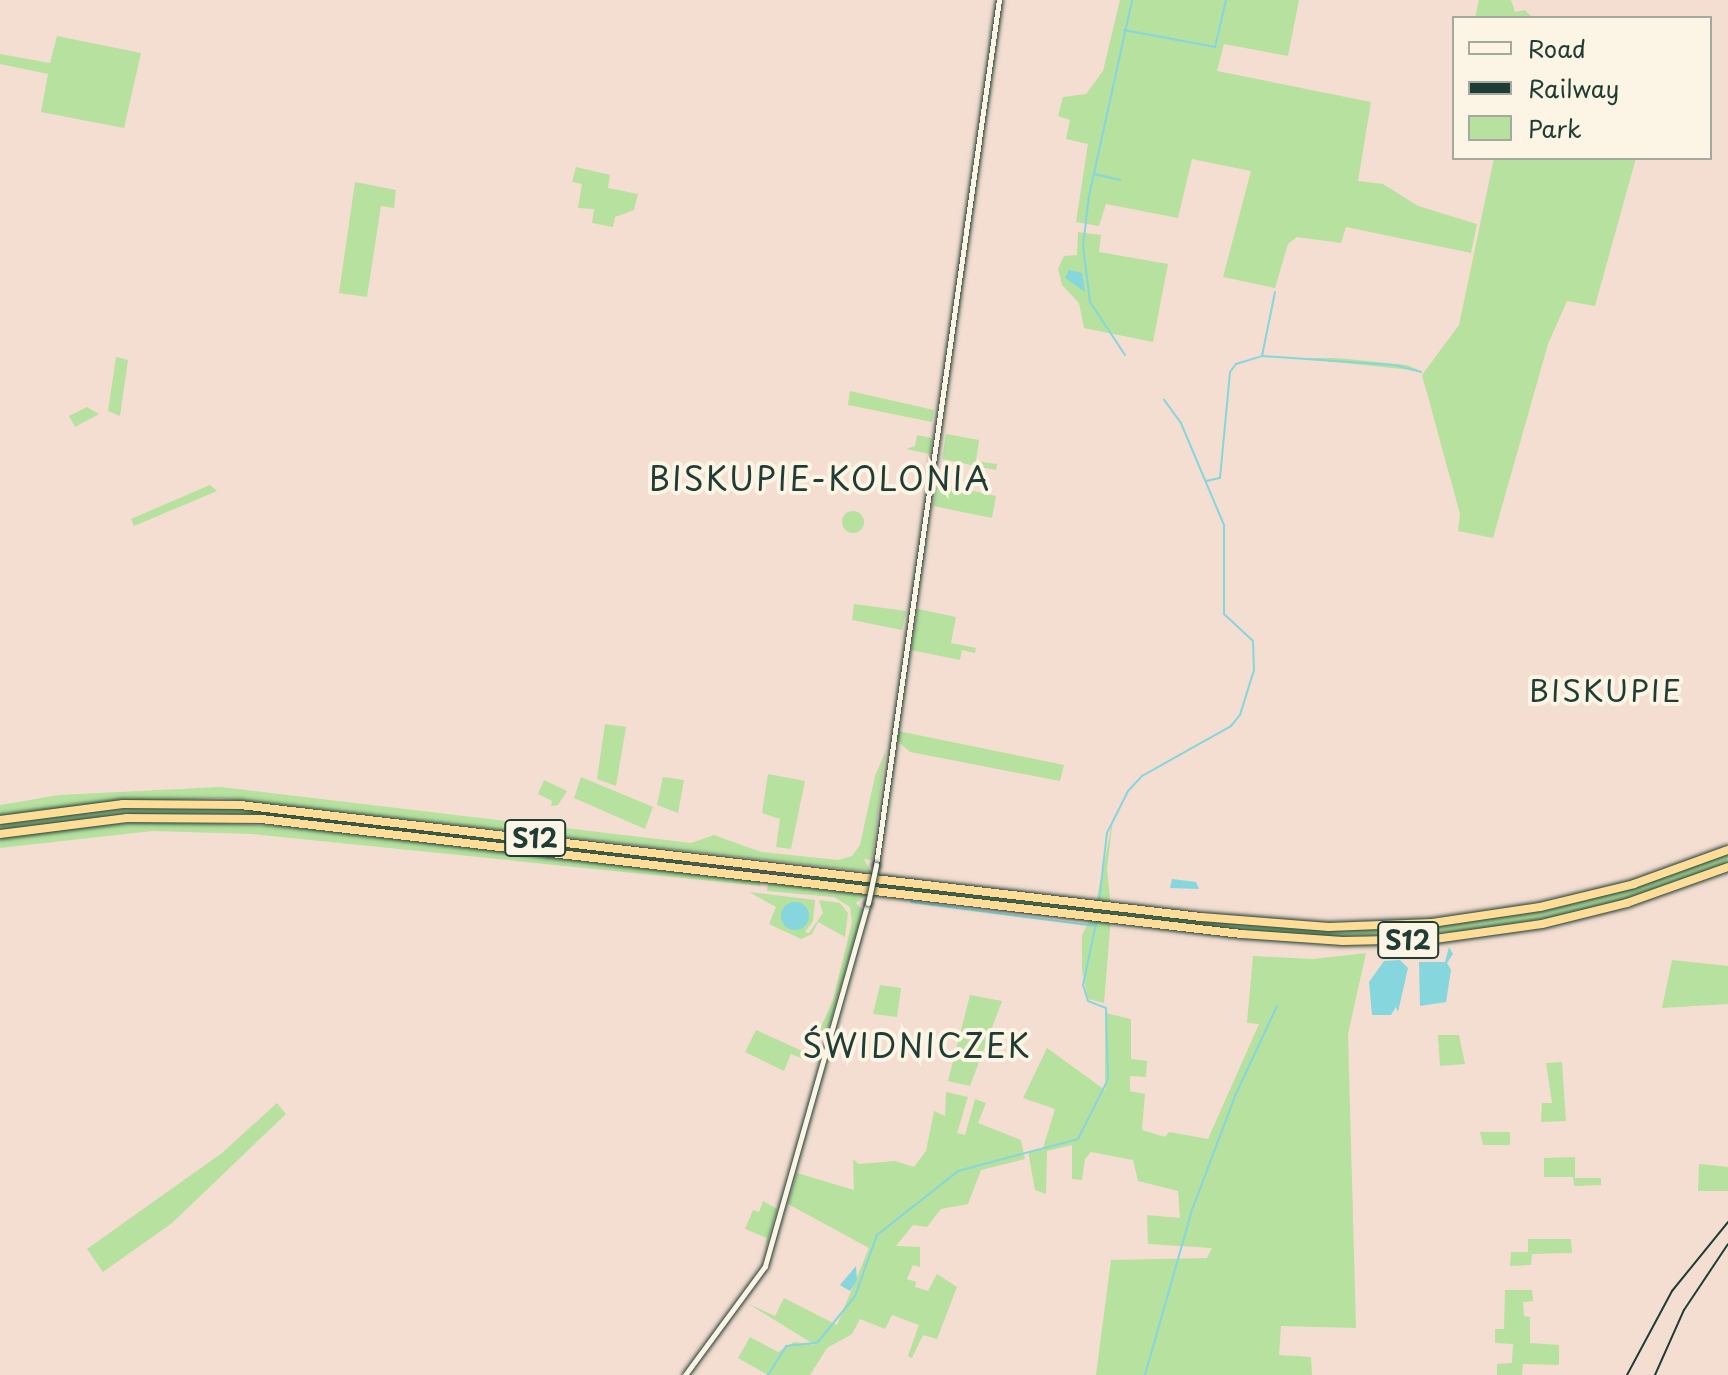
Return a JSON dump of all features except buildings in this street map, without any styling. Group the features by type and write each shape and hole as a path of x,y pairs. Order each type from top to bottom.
{"highway":[{"name":"S12","path":"0,820 123,804 240,805 1129,908 1312,926 1447,922 1588,897 1728,850"},
{"name":"S12","path":"0,834 127,818 261,819 1312,940 1445,938 1591,913 1728,867"}],"street":[{"path":"685,1375 765,1266 868,903 876,865 999,0"}],"green space":[{"path":"1120,0 1299,0 1288,56 1224,44 1217,71 1371,102 1358,181 1383,184 1418,206 1477,224 1471,253 1346,227 1341,243 1297,237 1288,244 1275,288 1223,277 1251,171 1192,159 1178,218 1106,204 1099,226 1076,222 1088,144 1066,139 1070,120 1058,116 1063,97 1086,94 1103,71"},
{"path":"1479,0 1511,0 1515,12 1525,10 1531,16 1475,16"},
{"path":"57,36 141,53 124,128 41,112 48,74 0,64 0,54 50,63"},
{"path":"1494,160 1635,160 1595,306 1567,301 1548,344 1493,538 1458,531 1460,514 1422,375 1459,325"},
{"path":"576,167 610,175 608,188 638,194 634,210 615,217 613,227 592,223 594,209 578,208 582,184 572,182"},
{"path":"355,182 396,190 394,208 381,206 367,297 339,293"},
{"path":"1078,232 1101,235 1099,252 1168,264 1153,342 1084,328 1079,303 1062,285 1058,269 1064,256 1077,255"},
{"path":"116,357 128,360 120,416 108,411"},
{"path":"1296,358 1337,358 1407,365 1421,371"},
{"path":"850,391 934,410 932,422 848,405"},
{"path":"87,407 99,414 75,427 69,416"},
{"path":"946,434 979,440 976,461 997,464 996,470 942,459"},
{"path":"917,435 932,438 930,454 906,449 915,446"},
{"path":"937,483 996,496 992,518 933,506"},
{"path":"210,485 217,491 134,526 131,519"},
{"path":"853,511 864,522 853,533 842,522"},
{"path":"854,604 906,611 902,630 852,620"},
{"path":"918,609 956,617 951,643 976,648 975,653 962,650 960,660 911,650"},
{"path":"605,724 626,727 616,786 597,779"},
{"path":"898,731 1064,765 1060,781 910,752 897,741"},
{"path":"886,750 872,860 864,859 871,872 220,798 118,802 0,817 0,805 59,795 220,787 691,843 714,835 761,852 838,860 852,856 860,845 875,776"},
{"path":"768,774 805,781 791,849 776,847 780,819 762,813"},
{"path":"581,777 653,807 645,829 574,798"},
{"path":"663,777 684,780 678,813 657,805"},
{"path":"544,780 567,791 558,805 551,806 552,801 538,794"},
{"path":"140,807 262,809 687,861 686,865 221,814 104,817 0,832 0,824 29,818"},
{"path":"1113,819 1107,869 1111,908 1342,929 1517,915 1635,887 1728,852 1728,863 1607,906 1480,931 1314,937 1111,917 1104,1003 1088,999 1082,970 1082,935 1092,915 815,881 815,874 1096,903"},
{"path":"151,821 283,826 759,882 761,886 252,834 152,831 0,848 0,839 56,829"},
{"path":"768,883 866,895 856,903 863,910 826,1037 822,1038 820,1029 833,1000 852,922 850,907 834,897 767,891"},
{"path":"749,892 815,900 813,921 805,932 809,933 823,913 819,900 840,903 848,913 845,937 818,922 812,934 801,939 769,924 776,907"},
{"path":"1366,953 1348,1034 1356,1328 1281,1326 1279,1355 1311,1357 1312,1375 1096,1375 1111,1260 1207,1258 1212,1248 1148,1244 1147,1215 1180,1218 1178,1191 1138,1181 1133,1160 1091,1152 1085,1159 1082,1180 1072,1179 1072,1145 1047,1151 1046,1194 1035,1190 1028,1151 1043,1148 1055,1109 1023,1098 1047,1048 1105,1090 1105,1013 1131,1019 1131,1059 1147,1061 1146,1077 1130,1076 1130,1091 1145,1094 1142,1130 1165,1137 1169,1132 1208,1139 1259,1024 1247,1023 1253,956 1313,959"},
{"path":"1672,960 1728,966 1728,1004 1662,1008"},
{"path":"880,985 901,988 897,1017 873,1014"},
{"path":"970,995 1002,1001 970,1086 948,1081"},
{"path":"756,1030 811,1055 808,1061 791,1054 784,1071 745,1052"},
{"path":"1438,1035 1459,1035 1465,1064 1440,1066"},
{"path":"1562,1062 1566,1121 1541,1122 1542,1103 1552,1103 1546,1063"},
{"path":"946,1092 968,1097 957,1133 965,1135 975,1099 986,1103 978,1123 1021,1140 1025,1159 981,1170 968,1204 941,1209 927,1227 913,1225 896,1246 920,1247 920,1267 913,1265 907,1279 916,1282 915,1287 928,1291 937,1274 957,1287 937,1339 923,1335 912,1358 908,1356 919,1325 892,1315 885,1329 860,1319 852,1334 827,1348 810,1375 768,1375 738,1358 750,1337 778,1352 794,1342 815,1345 747,1303 775,1316 784,1298 837,1325 869,1248 788,1204 797,1173 854,1190 853,1159 859,1164 895,1161 914,1167 926,1151 934,1111 945,1116"},
{"path":"277,1103 286,1114 172,1223 103,1272 87,1249 222,1153"},
{"path":"1480,1132 1510,1132 1510,1145 1483,1145"},
{"path":"1575,1157 1575,1178 1601,1178 1601,1185 1574,1186 1573,1177 1544,1177 1544,1158"},
{"path":"1699,1164 1728,1167 1728,1191 1698,1191"},
{"path":"763,1201 777,1209 765,1250 767,1238 745,1229 753,1210 759,1212"},
{"path":"1528,1239 1571,1239 1572,1253 1532,1254 1531,1265 1510,1266 1511,1252 1528,1252"},
{"path":"1505,1290 1532,1290 1533,1301 1523,1302 1524,1316 1530,1317 1530,1343 1559,1345 1559,1365 1523,1364 1522,1375 1497,1375 1497,1364 1512,1363 1513,1344 1495,1343 1495,1329 1504,1329"}],"water":[{"path":"1069,270 1082,273 1085,292 1065,278"},
{"path":"1172,879 1196,882 1199,889 1170,888"},
{"path":"795,902 805,906 809,916 805,926 795,930 785,926 781,916 785,906"},
{"path":"1449,947 1453,954 1447,963 1451,970 1446,1002 1420,1006 1419,962 1445,962"},
{"path":"1400,960 1408,968 1398,1012 1396,1007 1391,1015 1372,1015 1369,982 1384,961"},
{"path":"856,1266 857,1280 850,1291 840,1285"}],"waterway":[{"path":"1125,355 1090,302 1083,246 1089,196 1132,0"},
{"path":"1124,30 1215,47 1226,0"},
{"path":"1094,174 1120,180"},
{"path":"1262,356 1275,292"},
{"path":"1206,481 1220,478 1230,372 1236,364 1262,356 1393,365"},
{"path":"1395,365 1421,372"},
{"path":"1099,901 1107,833 1128,791 1142,776 1231,726 1240,715 1254,670 1253,641 1224,614 1224,525 1181,423 1164,400"},
{"path":"911,902 1096,926"},
{"path":"818,1342 855,1296 877,1235 958,1171 1078,1139 1108,1079 1106,1008 1088,1001 1083,985 1097,919"},
{"path":"1145,1375 1192,1210 1235,1096 1277,1006"},
{"path":"768,1375 786,1346 817,1343"}],"railway":[{"path":"1627,1375 1672,1291 1728,1222"},
{"path":"1655,1375 1684,1310 1728,1244"}],"district":[{"name":"BISKUPIE-KOLONIA","path":"820,478"},
{"name":"BISKUPIE","path":"1606,690"},
{"name":"ŚWIDNICZEK","path":"917,1045"}]}
